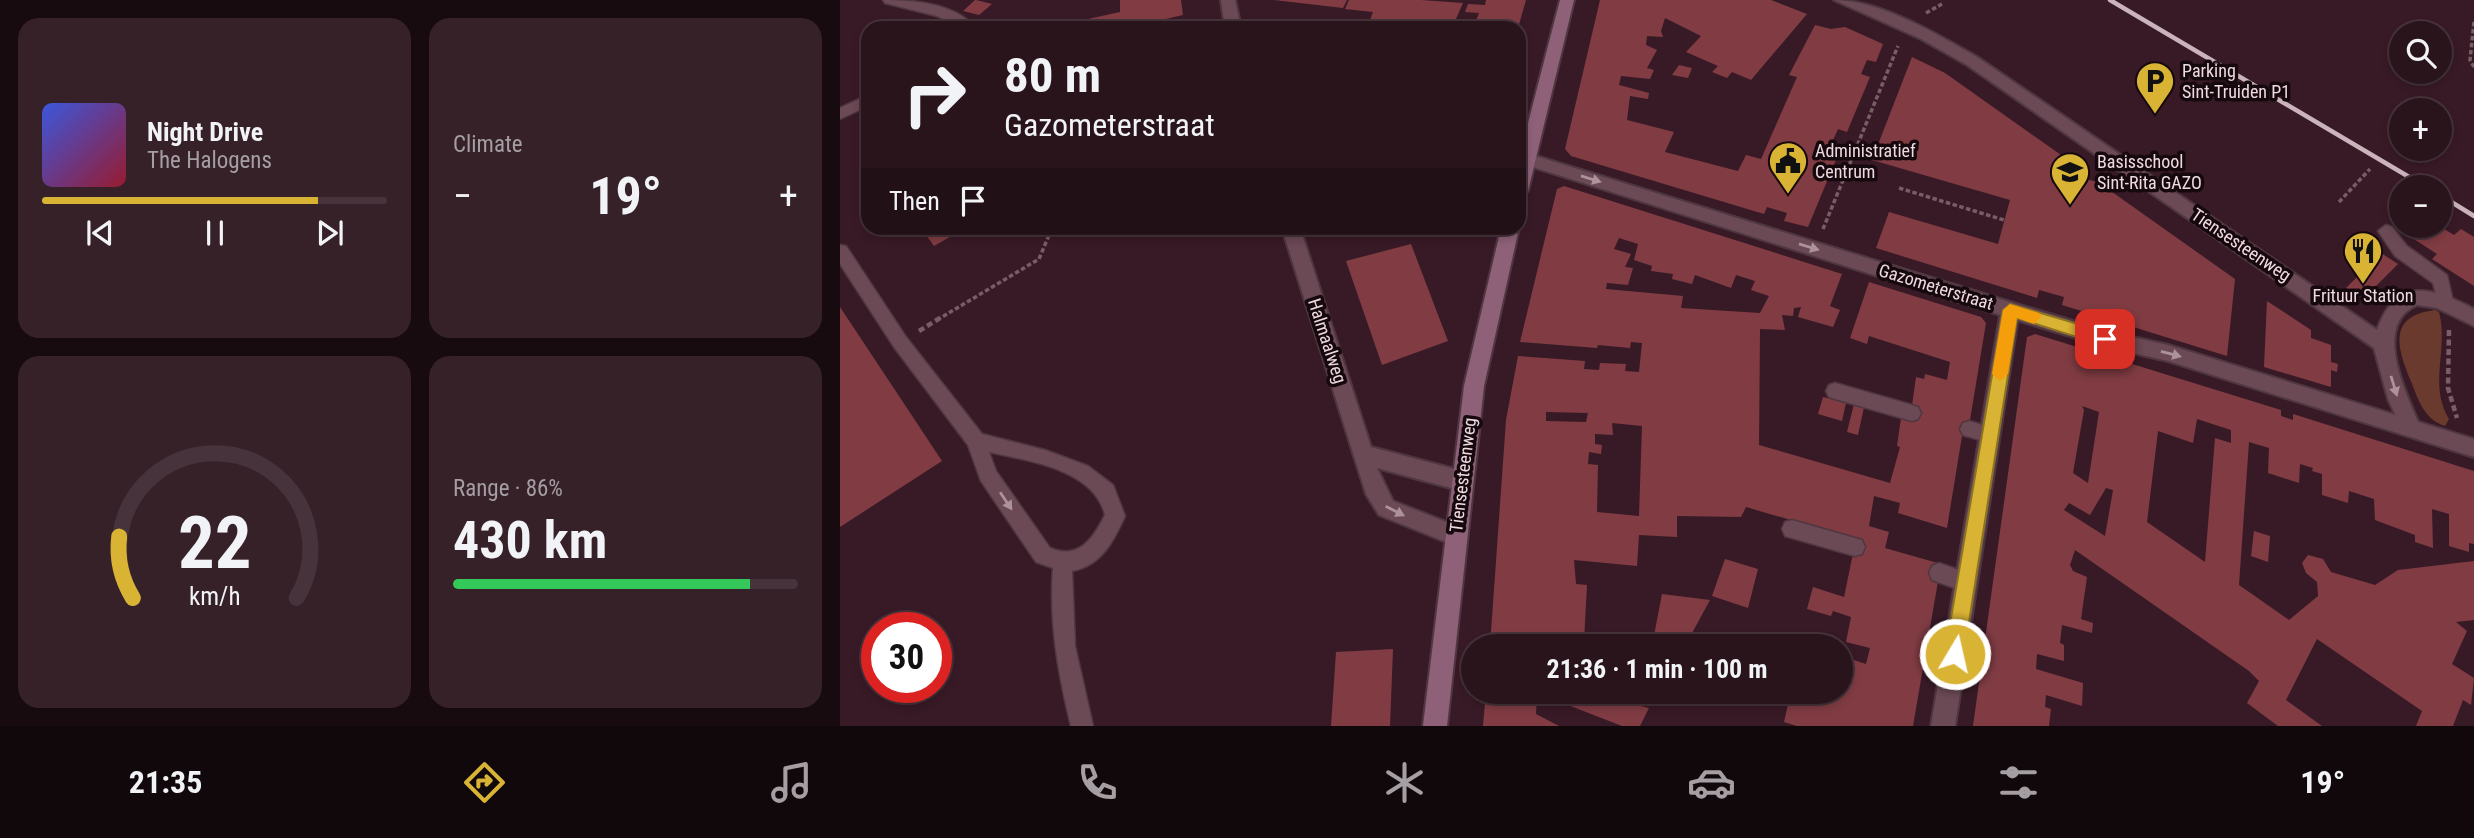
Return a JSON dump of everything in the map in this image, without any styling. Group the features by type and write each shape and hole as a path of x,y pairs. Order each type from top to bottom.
{"main road":[{"path":"1526,147 1567,0"},
{"name":"Tiensesteenweg","path":"1435,726 1462,481 1484,335 1508,235"}],"street":[{"path":"1228,0 1232,21"},
{"name":"Tiensesteenweg","path":"1841,0 1911,28 1972,61 2382,343"},
{"name":"Gazometerstraat","path":"1526,159 2105,339 2168,353 2473,448"},
{"name":"Halmaalweg","path":"1293,235 1373,487 1386,508 1456,536"},
{"path":"2411,428 2398,399 2382,343 2388,321 2405,299 2427,296 2445,301 2474,318"},
{"path":"1943,726 2010,310"},
{"path":"1364,455 1462,481"}],"lane":[{"path":"890,0 928,9 961,21"},
{"path":"840,114 861,104"},
{"path":"2386,231 2401,251 2441,280 2445,301"},
{"path":"840,251 900,342 976,441 988,474 1042,555 1063,563 1083,559 1101,544 1115,516 1106,491 1082,474 1056,461 976,441"},
{"path":"1835,391 1912,413"},
{"path":"1969,429 1990,435"},
{"path":"1792,529 1855,547"},
{"path":"1063,563 1058,610 1062,648 1082,726"},
{"path":"1939,573 1966,582"}],"path":[{"path":"2474,22 2470,60 2474,67"},
{"path":"1814,249 1896,48 1911,28"},
{"path":"2339,202 2370,169"},
{"path":"1846,171 1866,178"},
{"path":"1899,188 2004,220"},
{"path":"900,342 1039,259 1049,235"},
{"path":"2445,301 2449,332 2448,388 2461,427 2473,448"}],"shaded area":[{"path":"2435,310 2439,312 2441,326 2440,393 2449,419 2445,426 2431,418 2422,407 2405,367 2400,344 2400,334 2409,319"}],"building":[{"path":"975,0 992,4 979,15 963,11"},
{"path":"1120,0 1181,0 1183,15 1157,21 1088,19 1120,12"},
{"path":"1274,0 1347,0 1343,8"},
{"path":"1349,0 1463,3 1455,21 1370,21 1373,12 1345,9"},
{"path":"1486,0 1526,0 1520,21 1476,21 1479,13 1465,12 1468,4 1485,5"},
{"path":"1600,0 1771,0 1807,14 1751,80 1732,72 1727,78 1712,72 1718,66 1686,52 1701,36 1665,18 1661,31 1663,37 1647,36 1646,45 1657,50 1647,68 1654,70 1650,79 1621,76 1619,85 1649,93 1648,99 1630,96 1627,120 1674,132 1665,152 1738,171 1746,155 1761,159 1797,77 1789,75 1815,25 1831,29 1845,27 1883,44 1876,62 1867,60 1861,74 1870,77 1847,132 1838,129 1830,147 1840,150 1808,227 1784,221 1787,213 1767,207 1764,214 1571,156 1565,149"},
{"name":"Basisschool Sint-Rita GAZO","path":"1912,57 1945,73 2078,167 2076,177 2098,182 2235,279 2227,356 2062,305 2064,297 2039,290 2037,298 1876,248 1889,212 1998,244 2010,200 1872,160"},
{"path":"1679,65 1692,68 1688,78 1672,75"},
{"path":"1564,186 1842,274 1830,306 1840,310 1833,327 1798,317 1801,307 1794,308 1793,316 1782,315 1785,330 1760,329 1759,445 1890,483 1900,447 1897,446 1901,418 1910,420 1916,377 1924,379 1925,374 1947,380 1950,362 1869,336 1867,344 1850,338 1869,282 1981,317 1986,323 1967,438 1962,436 1947,528 1898,513 1900,503 1874,496 1869,526 1889,532 1885,548 1941,564 1913,726 1797,726 1784,722 1788,704 1853,704 1853,660 1866,664 1870,648 1853,644 1853,634 1848,634 1851,617 1833,611 1831,616 1807,609 1813,587 1844,597 1856,539 1746,507 1741,517 1677,516 1677,537 1639,535 1637,566 1574,560 1576,584 1587,585 1584,634 1491,634 1506,420 1518,356 1585,361 1584,369 1599,370 1600,363 1626,364 1625,371 1639,372 1642,343 1631,342 1630,348 1598,345 1597,348 1520,342 1557,189","holes":["1619,238 1638,244 1634,260 1652,266 1651,271 1673,274 1672,279 1692,284 1695,275 1731,288 1736,275 1755,281 1751,290 1769,296 1760,313 1681,308 1683,296 1606,289 1607,283 1628,285 1633,268 1625,267 1631,254 1614,249","1546,412 1588,413 1586,422 1546,421","1612,423 1642,426 1639,516 1597,512 1598,465 1588,464 1589,452 1601,454 1602,445 1595,444 1595,434 1613,435"]},
{"path":"2461,229 2474,237 2474,286 2432,259 2437,254 2412,238 2452,238 2452,234"},
{"path":"926,235 953,235 934,246"},
{"path":"1411,244 1448,341 1382,365 1346,261"},
{"path":"2381,253 2398,264 2363,299 2346,288"},
{"path":"2267,301 2311,330 2311,338 2331,345 2331,362 2338,364 2337,372 2331,370 2331,387 2264,367"},
{"path":"840,307 942,461 840,527"},
{"path":"2035,334 2281,410 2281,416 2293,420 2293,414 2474,471 2474,544 2469,543 2469,552 2449,546 2449,514 2432,509 2433,548 2415,542 2415,535 2375,520 2374,499 2349,491 2348,503 2322,495 2322,474 2312,471 2313,468 2300,464 2299,483 2268,473 2269,448 2249,442 2239,585 2289,620 2318,596 2317,582 2306,573 2302,563 2308,555 2323,559 2331,572 2375,585 2398,570 2474,561 2474,620 2456,622 2467,631 2452,664 2474,678 2471,705 2463,700 2453,726 2416,726 2422,711 2317,639 2286,700 2322,726 2278,726 2247,703 2259,681 2249,671 2075,550 2070,565 2073,571 2087,577 2081,619 2093,623 2092,633 2062,625 2060,643 2064,645 2064,661 2037,654 2036,669 2083,683 2082,706 2046,695 2045,707 2051,709 2049,726 1973,726 2027,337","holes":["2082,406 2099,412 2088,483 2073,473 2084,410","2197,419 2231,430 2231,443 2215,438 2205,562 2147,522 2158,431 2193,443","2106,488 2113,490 2105,536 2064,510 2069,503 2090,515"]},
{"path":"1823,397 1846,403 1842,421 1818,414"},
{"path":"1854,404 1864,407 1858,435 1847,432"},
{"path":"2254,531 2270,536 2268,562 2251,556"},
{"path":"1725,559 1758,569 1748,608 1712,596"},
{"path":"1662,594 1710,600 1692,634 1654,634"},
{"path":"1393,649 1390,726 1331,726 1336,652"},
{"path":"1485,704 1536,704 1536,714 1559,726 1483,726"},
{"path":"1565,704 1633,704 1649,708 1640,726 1622,726"}],"railway":[{"path":"2110,0 2406,175"},
{"path":"2452,202 2474,216"}],"slow traffic":[{"path":"2000,374 2010,310 2034,317"}],"place":[{"name":"Parking Sint-Truiden P1","path":"2155,115"},
{"name":"Administratief Centrum","path":"1788,195"},
{"name":"Basisschool Sint-Rita GAZO","path":"2070,206"},
{"name":"Frituur Station","path":"2363,285"}],"route":[{"path":"1955,654 2010,310 2105,339"}]}
